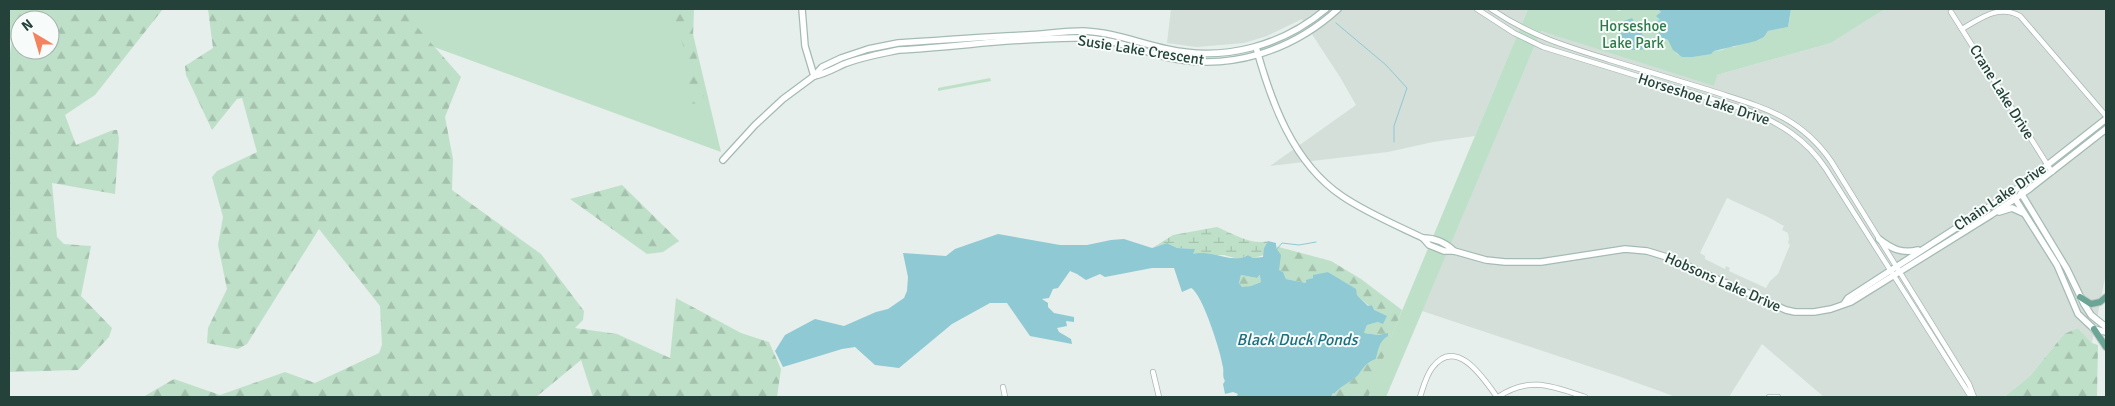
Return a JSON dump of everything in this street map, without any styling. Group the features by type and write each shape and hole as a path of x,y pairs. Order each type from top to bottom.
{"main road":[{"path":"2080,297 2091,304 2100,302 2106,297"},
{"path":"2094,329 2106,347"}],"street":[{"path":"802,9 805,46 814,76"},
{"name":"Susie Lake Crescent","path":"724,160 755,124 783,99 814,76 822,67 868,49 898,43 1083,31 1120,36 1168,50 1217,54 1256,47 1297,30 1326,9"},
{"name":"Susie Lake Crescent","path":"814,76 826,74 844,64 899,50 1083,38 1119,43 1167,57 1194,62 1217,62 1258,55 1290,44 1312,30 1338,9"},
{"name":"Horseshoe Lake Drive","path":"1477,9 1514,34 1546,48 1744,109 1779,124 1793,133 1812,150 1851,208 1950,366 1972,397"},
{"name":"Horseshoe Lake Drive","path":"1491,9 1518,26 1552,42 1737,99 1779,115 1798,126 1823,150 1969,384 1972,397"},
{"path":"1962,29 1995,12 2008,11 2020,16 2106,117"},
{"name":"Crane Lake Drive","path":"1951,12 2052,172"},
{"name":"Hobsons Lake Drive","path":"1256,47 1279,116 1301,155 1316,173 1341,196 1360,208 1423,238 1433,238 1447,244 1454,251 1486,260 1526,263 1616,250 1646,251 1670,258 1790,311 1814,312 1851,302 1892,274"},
{"name":"Chain Lake Drive","path":"1892,274 1896,266 2018,188 2106,117"},
{"name":"Chain Lake Drive","path":"1892,274 1900,273 2015,199 2106,129"},
{"path":"2018,188 2067,269 2088,311 2106,327"},
{"path":"2011,193 2057,265 2077,312 2094,329 2106,332"},
{"path":"1851,208 1857,204"},
{"path":"1991,215 2012,208 2025,214"},
{"path":"1959,226 1963,233"},
{"path":"1879,240 1900,252 1925,248"},
{"path":"1928,331 1934,327"},
{"path":"1420,397 1433,367 1443,360 1454,357 1463,359 1471,364 1497,397 1514,388 1541,384 1585,397"},
{"path":"1950,366 1956,363"},
{"path":"1153,372 1159,397"},
{"path":"1003,388 1005,397"},
{"path":"1769,397 1778,397"}],"shaded area":[{"path":"1171,9 1528,9 1475,136 1433,142 1388,152 1270,166 1356,105 1340,77 1302,19 1267,36 1244,43 1197,47 1167,43"},
{"path":"1885,9 2106,9 2106,273 2092,343 2078,328 2064,334 2030,376 2004,397 1824,397 1762,344 1729,397 1676,397 1422,311 1541,31 1717,75 1831,43","holes":["1727,198 1784,226 1782,230 1788,233 1788,243 1790,245 1778,274 1770,281 1766,288 1729,271 1730,268 1726,266 1725,269 1705,259 1705,256 1700,253"]}],"green space":[{"path":"9,9 163,9 95,95 65,115 76,145 113,130 117,130 119,138 115,194 52,183 57,237 64,244 91,246 81,296 112,328 109,337 78,370 9,372 9,58 10,53 10,60 60,60 60,10 10,10 10,39"},
{"path":"208,9 426,9 410,19 461,77 445,117 453,159 452,190 541,254 584,311 583,320 575,328 617,334 670,358 676,298 741,333 769,342 781,369 777,397 593,397 581,360 536,397 143,397 174,379 220,395 285,372 315,383 379,353 382,345 380,306 319,229 247,344 238,349 207,343 208,328 227,289 218,245 223,217 212,177 217,171 257,152 242,98 237,99 212,130 186,75 185,66 213,48"},
{"path":"330,9 687,9 721,152"},
{"path":"670,9 694,9 693,37 705,103 687,104 688,59"},
{"name":"Horseshoe Lake Park","path":"1528,9 1657,10 1661,12 1657,17 1660,20 1656,21 1661,38 1668,40 1677,54 1693,57 1756,41 1764,37 1768,31 1788,27 1791,9 1885,9 1831,43 1717,75 1714,86 1541,31 1386,397 1366,397"},
{"path":"990,78 991,81 938,91 938,88"},
{"path":"622,185 679,241 663,252 647,254 570,199"},
{"path":"1217,227 1256,242 1268,241 1264,248 1264,255 1253,258 1248,255 1238,259 1224,255 1192,255 1194,249 1177,248 1167,243 1154,247 1173,235"},
{"path":"1275,246 1331,261 1361,279 1402,310 1368,397 1331,397 1333,393 1352,379 1368,363 1376,359 1378,347 1383,338 1379,335 1364,333 1367,325 1378,322 1372,305 1369,306 1357,295 1355,289 1328,272 1306,283 1286,279 1283,272 1279,270"},
{"path":"1241,275 1257,278 1261,275 1261,282 1242,288 1239,283"},
{"path":"2078,328 2092,343 2098,345 2097,397 2004,397 2030,376 2064,334"}],"water":[{"path":"1657,9 1791,9 1788,27 1768,31 1764,37 1756,41 1714,51 1711,54 1682,57 1673,50 1668,40 1660,37 1655,21 1660,20 1656,16 1661,12"},
{"path":"1632,18 1651,48 1635,50 1630,49 1624,43 1618,23"},
{"name":"Black Duck Ponds","path":"998,234 1060,245 1087,245 1124,239 1152,248 1167,243 1177,248 1195,249 1193,254 1208,253 1229,258 1242,258 1248,255 1253,258 1263,257 1264,248 1268,241 1276,243 1276,248 1281,255 1279,270 1283,272 1286,279 1306,283 1306,280 1313,278 1313,275 1328,272 1356,289 1357,295 1368,306 1372,305 1374,310 1387,316 1383,324 1378,322 1367,325 1364,333 1379,335 1388,333 1388,336 1381,343 1376,359 1368,364 1352,380 1333,393 1331,397 1236,397 1238,394 1233,392 1225,394 1222,360 1200,300 1191,288 1182,292 1174,268 1152,268 1105,277 1100,274 1086,280 1070,271 1058,288 1053,289 1049,298 1042,299 1048,303 1048,307 1054,313 1074,317 1074,322 1066,321 1067,326 1057,328 1059,332 1071,339 1072,344 1030,336 1007,303 990,303 952,324 899,368 875,365 855,347 842,349 783,367 775,351 785,335 815,319 844,326 876,312 888,309 904,298 907,291 908,277 903,253 946,256 955,249","holes":["1241,275 1257,278 1260,275 1261,282 1251,286 1242,287 1239,283"]}],"waterway":[{"path":"1336,23 1386,65 1407,88 1394,126 1394,142"},
{"path":"1277,249 1282,243 1299,245 1316,242"}]}
